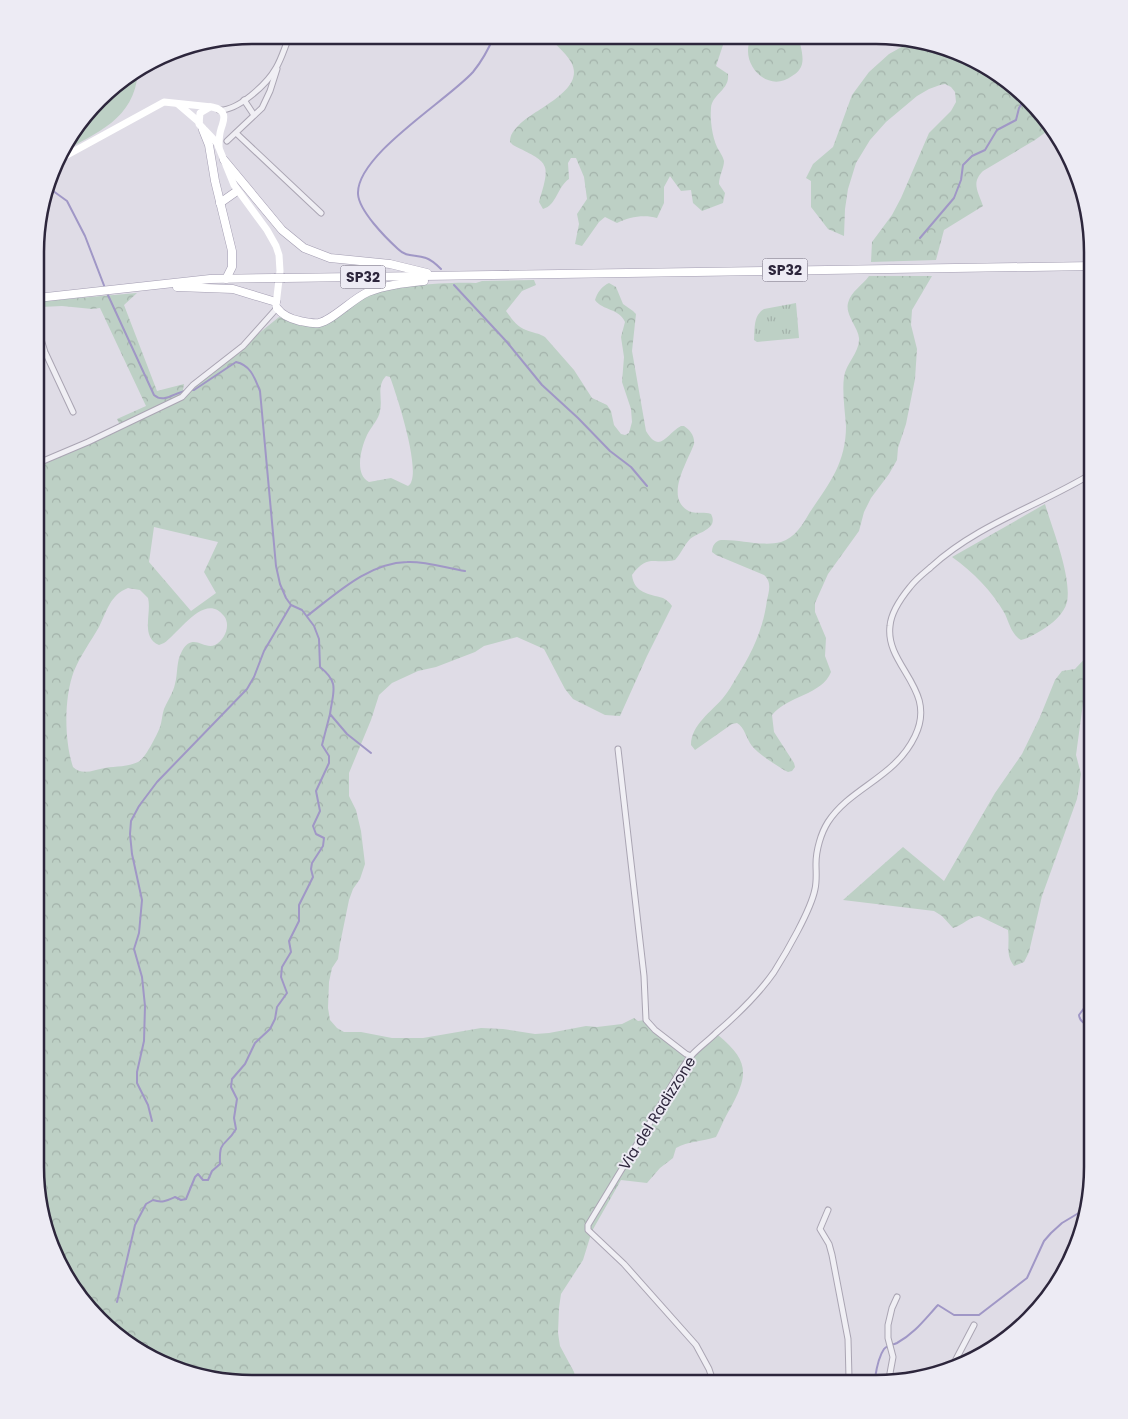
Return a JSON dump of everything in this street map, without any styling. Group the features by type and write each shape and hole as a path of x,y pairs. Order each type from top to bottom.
{"main road":[{"path":"205,131 232,254 232,267 226,279"},
{"path":"224,160 282,230 294,242 304,248 330,258 390,264 441,276"},
{"path":"220,203 237,191"},
{"name":"SP32","path":"44,297 226,279 1084,266"},
{"path":"123,288 182,286 244,292 267,300 276,305 282,313 296,320 317,323 328,319 356,298 380,288 414,282 471,279 477,275"}],"street":[{"path":"227,141 262,108 286,44"},
{"path":"68,154 164,102 210,107 219,110 233,107 265,83 278,65"},
{"path":"244,100 254,115"},
{"path":"44,461 88,442 184,395 193,384 243,346 276,305 280,271 278,250 270,233 237,191 219,147 199,122 178,104"},
{"path":"199,122 201,112 210,107"},
{"path":"219,147 224,120 233,107"},
{"path":"219,110 224,120"},
{"path":"205,131 214,133 221,129"},
{"path":"236,133 321,214"},
{"path":"44,349 73,412"},
{"name":"Via del Radizzone","path":"711,1375 696,1345 624,1264 588,1230 588,1225 691,1056 752,999 783,957 806,914 814,894 816,886 816,857 822,833 827,823 851,798 900,760 916,735 919,727 920,705 912,681 897,660 889,634 892,616 902,598 912,583 957,545 988,526 1031,507 1084,478"},
{"path":"618,749 642,966 646,1020 655,1030 691,1056"},
{"path":"828,1210 820,1229 830,1244 848,1340 849,1375"},
{"path":"890,1375 893,1357 888,1338 888,1325 897,1297"},
{"path":"956,1359 974,1325"}],"green space":[{"path":"556,44 723,44 716,66 728,74 728,79 724,88 714,99 711,108 714,138 724,161 719,184 725,193 723,203 702,211 693,203 691,190 681,191 670,176 664,187 664,203 657,218 637,217 617,223 605,217 599,222 582,246 575,244 579,224 577,214 587,199 584,177 576,158 571,158 568,163 569,179 562,186 551,204 543,209 539,202 546,171 544,165 540,160 510,142 514,130 519,125 557,98 572,81 574,72 571,62"},
{"path":"749,44 800,44 802,64 794,75 782,81 764,79 751,65 748,56"},
{"path":"903,46 930,51 968,65 992,79 1013,95 1033,115 1046,132 979,175 976,183 983,206 944,230 936,260 871,262 872,242 892,215 901,198 929,133 951,111 956,102 955,92 945,84 929,89 917,96 886,122 870,140 856,163 848,189 844,236 828,229 811,207 811,181 806,178 813,164 833,147 852,95 869,72 889,54"},
{"path":"137,79 129,102 111,123 73,146 95,115 115,95"},
{"path":"869,276 932,276 912,310 911,325 917,349 915,379 906,424 898,448 897,460 871,498 864,512 859,531 828,574 815,603 815,612 826,638 825,656 831,672 820,686 786,704 772,715 774,732 794,763 795,767 792,771 784,770 759,753 752,746 737,723 732,724 695,750 691,745 694,731 727,693 752,650 763,621 769,590 767,578 764,575 716,555 712,552 713,548 721,540 766,544 786,540 801,526 830,482 840,462 845,439 846,426 843,395 845,372 859,343 858,334 848,312 848,303 852,295"},
{"path":"534,280 536,285 522,291 506,311 520,327 545,337 574,370 592,398 607,405 611,411 614,425 621,434 625,435 629,433 632,422 631,409 622,382 624,357 621,337 625,322 619,314 598,304 595,300 600,290 606,284 609,283 616,287 623,304 636,314 632,351 646,431 651,438 660,442 681,426 684,426 692,433 694,444 680,478 678,496 681,504 687,510 711,514 713,519 710,527 690,539 675,560 647,562 632,575 633,581 639,589 648,594 663,598 672,606 620,716 605,715 573,699 565,689 544,649 517,637 484,646 475,652 436,667 418,671 392,683 379,695 371,720 349,773 349,796 356,810 361,831 365,864 360,879 353,889 349,900 338,959 332,968 329,982 328,1008 330,1020 337,1028 344,1032 361,1032 392,1038 423,1038 481,1028 535,1034 549,1033 586,1026 597,1027 622,1024 634,1018 638,1021 645,1020 651,1030 691,1059 718,1035 736,1053 740,1061 743,1069 741,1086 716,1137 676,1148 673,1158 660,1168 647,1183 621,1180 592,1231 583,1260 561,1294 558,1333 560,1346 575,1375 238,1375 198,1368 160,1354 136,1340 115,1324 95,1304 79,1283 60,1247 51,1221 44,1181 44,464 94,440 120,425 117,419 146,406 100,308 44,307 44,301 137,293 124,305 157,391 184,384 182,396 279,317 313,326 351,303 376,293 419,285 476,283 482,281","holes":["386,376 390,377 403,416 411,452 412,479 408,486 391,478 369,482 364,478 360,467 361,453 365,440 379,414 381,384","154,527 218,542 204,572 216,593 191,611 149,562","128,588 140,590 148,598 148,631 153,641 159,645 170,638 192,616 209,608 217,610 224,616 227,624 226,632 222,640 215,645 211,646 194,642 186,645 182,651 174,687 164,709 160,727 141,760 126,766 88,772 80,771 73,767 68,744 66,719 71,681 76,665 113,599"]},
{"path":"796,303 799,338 757,342 754,340 755,323 760,312 764,309"},
{"path":"1045,504 1064,566 1068,592 1067,602 1063,611 1054,622 1021,640 1013,632 1005,614 988,590 975,576 952,557"},
{"path":"1084,660 1084,696 1076,755 1081,774 1077,799 1042,896 1029,952 1024,962 1014,966 1011,962 1008,930 979,916 953,928 942,916 934,911 843,900 903,847 944,881 995,793 1022,754 1055,680 1062,671 1075,669"}],"waterway":[{"path":"441,269 428,259 401,252 380,231 368,216 360,201 358,194 361,179 372,162 387,146 473,72 490,44"},
{"path":"920,238 954,198 961,180 963,165 972,156 985,150 997,130 1016,120 1022,104"},
{"path":"53,191 67,201 85,236 105,288"},
{"path":"454,285 506,341 542,385 610,451 631,467 647,486"},
{"path":"107,293 154,395 166,398 186,391"},
{"path":"191,390 194,390 236,362 249,369 260,391 276,566 280,584 286,598 291,605 302,610 314,626 319,639 320,667 330,678 334,688 330,714"},
{"path":"307,616 353,581 379,568 393,564 421,563 465,571"},
{"path":"152,1121 148,1105 137,1083 137,1072 144,1041 145,1006 142,977 134,949 139,933 142,900 132,854 131,821 139,806 157,782 247,689 264,651 291,605"},
{"path":"117,1302 135,1225 146,1204 153,1200 164,1201 175,1197 181,1200 186,1199 195,1177 198,1174 203,1180 208,1180 212,1171 220,1164 223,1144 236,1129 234,1118 237,1099 231,1087 232,1079 245,1064 255,1043 270,1029 275,1019 277,1007 287,993 281,977 282,967 291,952 289,941 299,921 299,905 313,877 312,863 323,846 324,838 316,834 313,826 320,811 316,791 329,763 329,756 322,745 330,714 347,734 371,753"},
{"path":"1084,1008 1079,1015 1084,1022"},
{"path":"876,1375 878,1362 885,1348 909,1335 938,1305 954,1315 979,1315 1027,1278 1044,1241 1062,1223 1079,1213"}]}
